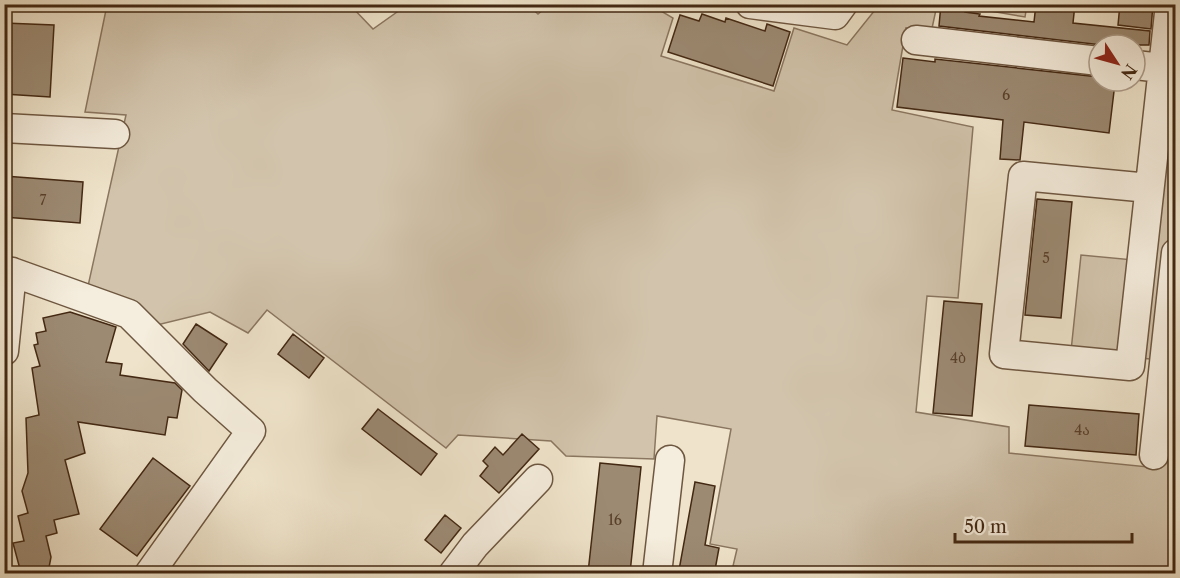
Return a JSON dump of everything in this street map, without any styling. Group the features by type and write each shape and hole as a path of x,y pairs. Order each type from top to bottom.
{"lane":[{"path":"750,4 835,15 843,4"},
{"path":"1149,188 1023,176 1004,354 1130,366 1149,188 1148,66 1170,4"},
{"path":"916,40 1087,60"},
{"path":"4,128 116,134"},
{"path":"1154,455 1176,253"},
{"path":"4,351 8,272 135,317 205,390 251,431 149,573"},
{"path":"664,573 670,460"},
{"path":"453,573 475,545 538,479"}],"shaded area":[{"path":"107,5 350,5 373,29 407,5 528,5 538,14 549,5 651,5 673,18 661,56 774,91 794,28 847,45 879,5 937,5 931,33 906,28 892,110 973,127 958,298 927,296 916,412 1009,427 1009,453 1158,468 1164,417 1175,419 1175,573 790,574 733,566 737,549 710,544 731,429 657,416 654,459 566,456 551,441 458,435 446,448 267,310 248,333 210,312 157,325 88,286 126,115 85,112"},
{"path":"978,5 1027,5 1025,17 979,9"},
{"path":"1159,121 1175,123 1175,337 1160,360 1071,351 1081,255 1144,261"}],"building":[{"path":"941,4 966,4 965,12 980,14 979,16 1034,22 1036,4 1075,4 1073,23 1150,31 1149,45 1147,45 1147,33 1087,33 1087,43 939,26"},
{"path":"1120,4 1153,4 1151,29 1118,25"},
{"path":"702,14 725,22 726,18 765,31 767,24 790,32 773,86 668,52 680,15 699,21"},
{"path":"4,23 54,25 50,97 4,94"},
{"path":"903,58 935,62 935,59 1087,76 1087,93 1114,93 1109,133 1024,122 1020,160 1000,159 1003,120 897,107"},
{"path":"4,176 83,182 80,223 4,217"},
{"path":"1037,199 1072,202 1061,318 1025,315"},
{"path":"944,301 982,304 972,416 933,413"},
{"path":"70,312 116,327 106,362 122,364 120,375 175,383 182,390 177,418 168,417 165,435 78,422 85,453 65,460 79,514 54,520 57,533 46,536 51,557 48,573 21,573 13,543 24,541 18,516 28,513 22,491 28,473 26,418 39,415 32,368 40,366 34,345 38,344 36,333 46,331 43,318"},
{"path":"196,324 227,344 209,371 183,344"},
{"path":"293,334 324,358 309,378 278,354"},
{"path":"1029,405 1139,414 1136,455 1025,446"},
{"path":"378,409 437,454 421,475 362,429"},
{"path":"522,434 539,449 499,493 480,476 488,466 483,461 495,447 503,455"},
{"path":"153,458 190,486 137,556 100,529"},
{"path":"600,463 641,467 630,573 588,573"},
{"path":"695,482 715,486 705,545 719,548 715,570 701,568 700,573 679,570"},
{"path":"445,515 461,528 441,553 425,540"}]}
